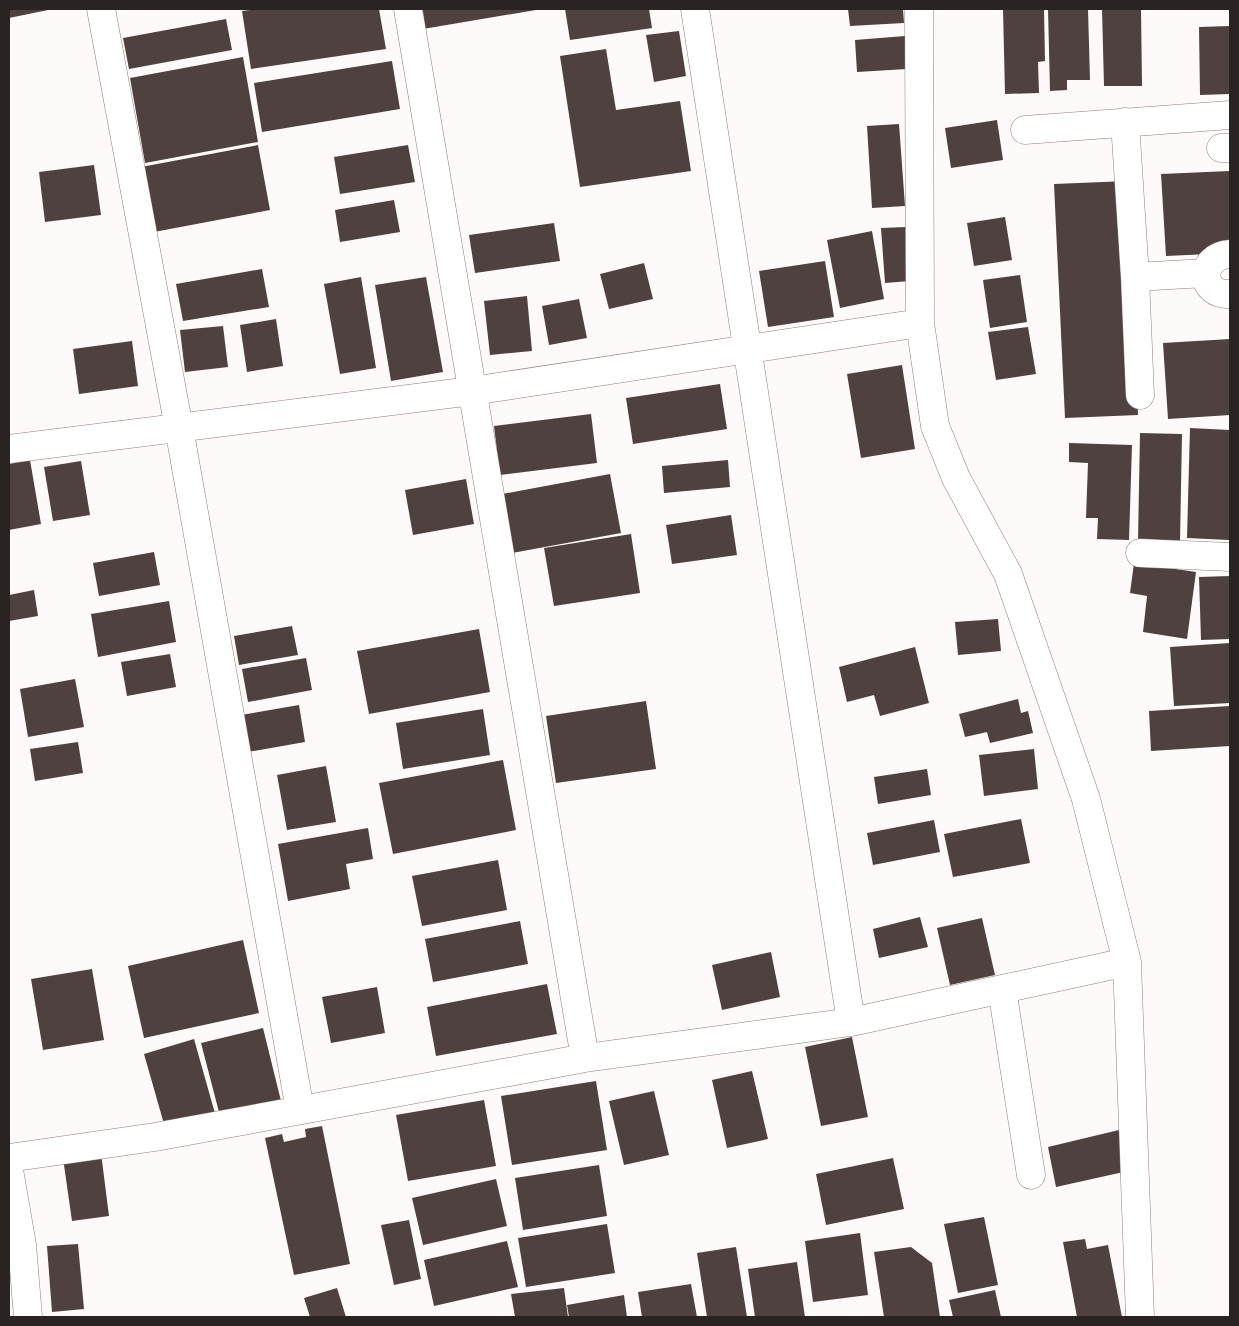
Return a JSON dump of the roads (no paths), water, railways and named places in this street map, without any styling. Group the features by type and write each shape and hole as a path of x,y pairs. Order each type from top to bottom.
{"street":[{"path":"102,9 300,1110"},
{"path":"408,9 585,1058"},
{"path":"695,9 851,1022"},
{"path":"919,9 920,323 935,426 956,478 1008,574 1086,798 1127,962 1140,1317"},
{"path":"1024,130 1230,115"},
{"path":"1125,122 1140,395"},
{"path":"1230,254 1216,257 1208,265 1206,273 1211,288 1221,294 1230,294"},
{"path":"1135,277 1206,273"},
{"path":"9,449 472,391 920,323"},
{"path":"1140,553 1230,557"},
{"path":"9,1158 155,1136 585,1058 851,1022 1127,962"},
{"path":"1002,989 1031,1174"},
{"path":"9,1170 15,1247 28,1317"}]}
